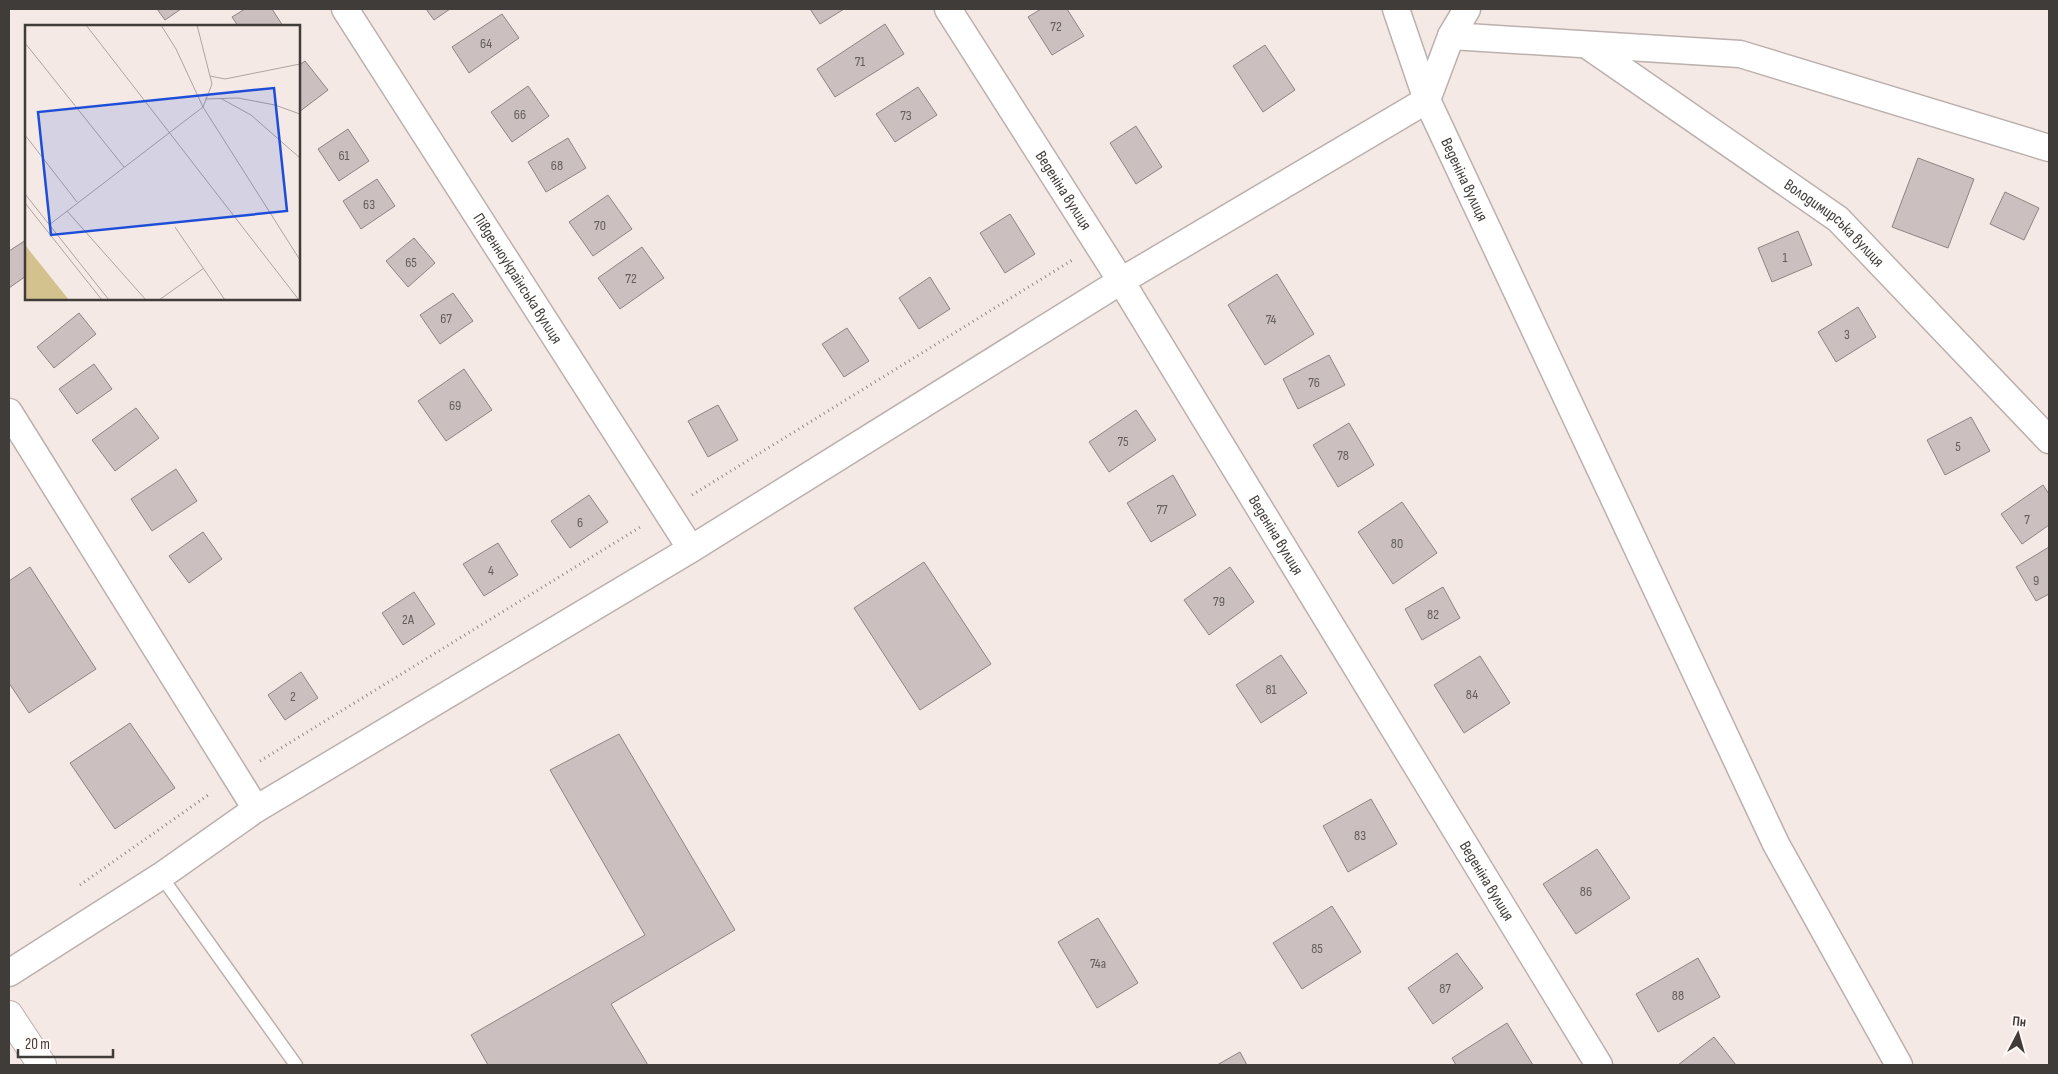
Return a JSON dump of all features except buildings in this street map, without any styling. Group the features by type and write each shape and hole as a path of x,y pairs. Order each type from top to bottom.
{"main road":[{"path":"9,1015 42,1065"}],"street":[{"name":"Південноукраїнська вулиця","path":"345,9 691,549"},
{"name":"Веденіна вулиця","path":"948,9 1121,281 1599,1065"},
{"name":"Веденіна вулиця","path":"1396,9 1427,100 1776,844 1899,1065"},
{"path":"9,973 161,876 256,808 691,549 1121,281 1427,100 1451,36 1467,9"},
{"path":"1451,36 1740,54 2049,148"},
{"name":"Володимирська вулиця","path":"1587,45 1838,219 2049,440"},
{"path":"9,412 256,808"}],"lane":[{"path":"161,876 296,1065"}],"path":[{"path":"80,885 236,775 1098,244"}]}
